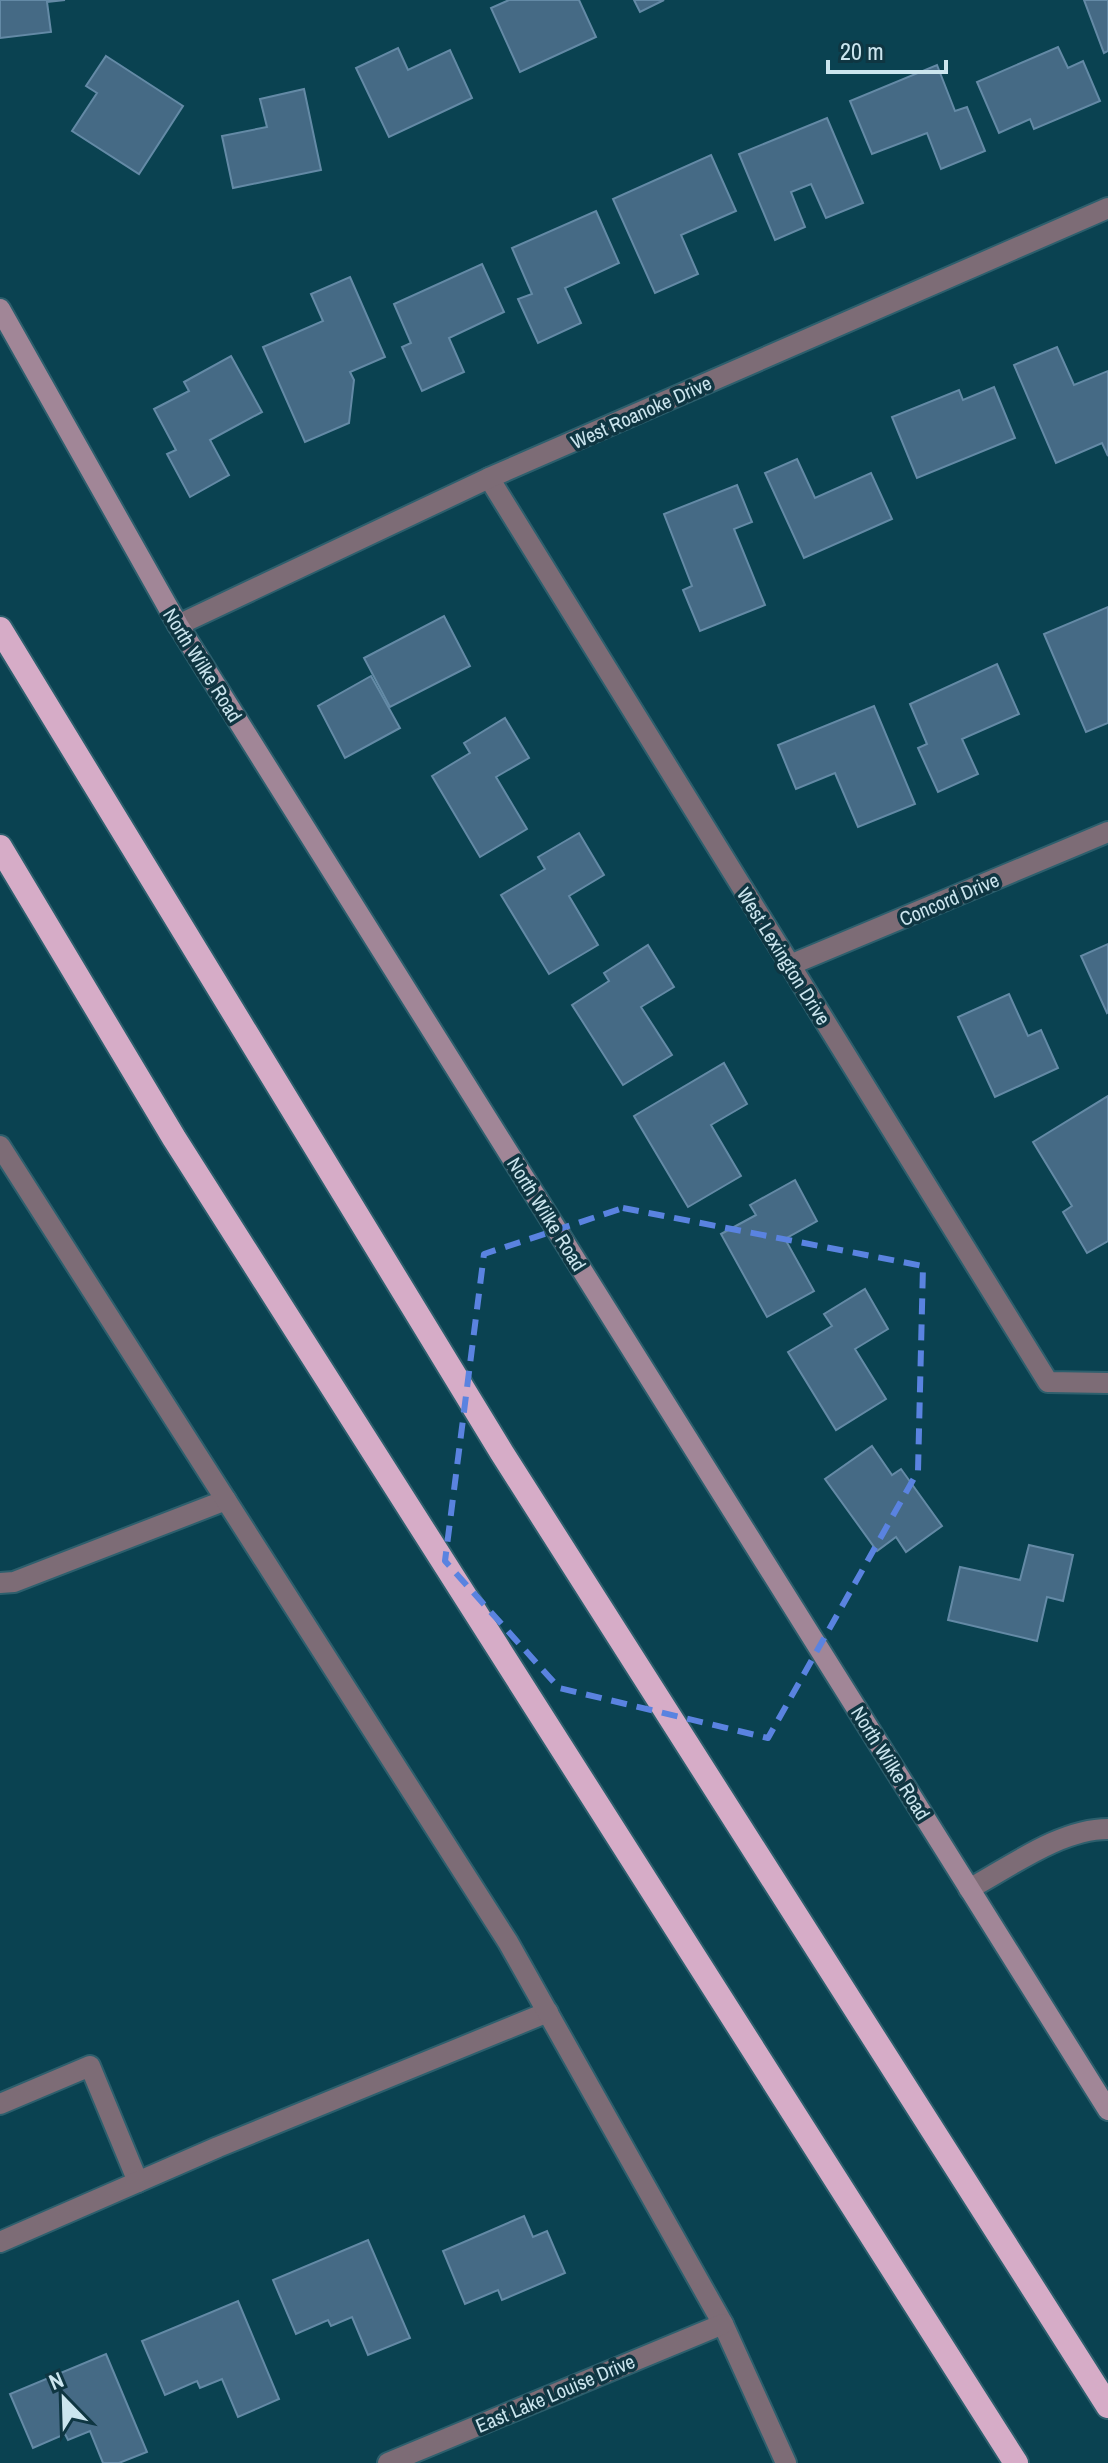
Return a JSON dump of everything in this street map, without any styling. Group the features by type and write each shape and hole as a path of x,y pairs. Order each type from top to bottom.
{"highway":[{"path":"0,629 502,1453 1108,2406"},
{"path":"0,847 182,1151 1016,2463"}],"street":[{"name":"West Roanoke Drive","path":"178,625 489,478 1108,208"},
{"name":"North Wilke Road","path":"0,309 178,625 1108,2110"},
{"name":"West Lexington Drive","path":"489,478 1048,1382 1108,1383"},
{"name":"Concord Drive","path":"790,965 1108,832"},
{"path":"0,1146 500,1929 723,2324 786,2463"},
{"path":"0,1583 14,1582 226,1500"},
{"path":"969,1889 1051,1845 1092,1829 1108,1829"},
{"path":"0,2242 548,2012"},
{"path":"0,2104 90,2066 138,2182"},
{"name":"East Lake Louise Drive","path":"388,2463 723,2324"}],"highlighted area":[{"path":"623,1208 923,1266 918,1471 768,1738 559,1688 445,1561 484,1254"}],"building":[{"path":"0,0 65,0 47,2 51,32 0,38"},
{"path":"509,0 579,0 596,37 520,72 491,8"},
{"path":"634,0 664,0 640,12"},
{"path":"1084,0 1108,0 1108,51 1104,53"},
{"path":"1058,47 1068,68 1083,61 1100,101 1034,129 1030,119 999,133 977,82"},
{"path":"398,48 408,70 450,50 472,98 389,137 356,68"},
{"path":"106,56 183,106 139,174 72,131 97,93 86,86"},
{"path":"937,65 955,111 967,107 985,151 941,169 927,133 872,154 850,101"},
{"path":"304,89 321,170 233,188 222,136 267,127 260,99"},
{"path":"827,118 863,203 826,218 811,184 791,192 805,227 775,240 739,154"},
{"path":"711,155 736,211 681,235 698,274 655,293 613,199"},
{"path":"596,211 619,263 565,288 581,323 538,343 518,299 532,294 512,248"},
{"path":"482,264 504,312 449,338 464,372 422,391 402,347 411,343 394,304"},
{"path":"350,277 385,357 350,372 354,380 349,423 305,442 263,347 323,321 311,294"},
{"path":"1057,347 1074,385 1108,371 1108,456 1102,443 1056,463 1014,365"},
{"path":"231,356 262,412 210,440 229,475 190,497 167,454 176,450 154,409 189,391 184,382"},
{"path":"994,387 1015,438 917,478 892,417 959,390 963,400"},
{"path":"797,459 815,498 871,473 892,519 804,558 765,473"},
{"path":"737,485 752,522 734,529 765,605 700,631 683,590 692,586 664,514"},
{"path":"1108,607 1108,723 1086,732 1044,634"},
{"path":"444,616 470,666 390,707 364,658"},
{"path":"997,664 1019,714 962,739 978,774 938,792 918,748 927,744 910,704"},
{"path":"371,676 400,728 345,758 318,706"},
{"path":"874,706 915,804 858,827 835,773 796,789 778,745"},
{"path":"505,718 529,758 496,777 527,829 480,857 432,776 470,753 464,743"},
{"path":"579,833 604,875 569,896 598,945 549,974 501,895 545,869 538,857"},
{"path":"1108,944 1108,1012 1107,1013 1081,956"},
{"path":"648,945 674,987 641,1007 672,1055 623,1085 572,1005 609,981 604,973"},
{"path":"1009,994 1028,1036 1041,1030 1058,1068 995,1097 958,1017"},
{"path":"724,1063 747,1104 711,1125 741,1176 688,1207 634,1116"},
{"path":"1108,1096 1108,1241 1087,1253 1063,1212 1072,1206 1033,1142"},
{"path":"795,1180 817,1221 785,1239 814,1291 767,1317 721,1234 756,1215 750,1205"},
{"path":"865,1289 888,1329 855,1349 886,1399 836,1430 788,1352 832,1326 824,1314"},
{"path":"872,1446 892,1475 901,1469 942,1526 906,1552 896,1537 877,1551 825,1479"},
{"path":"1029,1545 1073,1555 1063,1601 1047,1597 1037,1641 948,1620 960,1567 1020,1580"},
{"path":"524,2216 533,2237 547,2231 565,2273 502,2300 498,2290 465,2304 443,2251"},
{"path":"368,2240 410,2338 368,2355 352,2317 331,2326 328,2320 296,2334 273,2280"},
{"path":"238,2301 279,2399 238,2417 222,2379 200,2388 197,2381 165,2395 142,2341"},
{"path":"106,2354 147,2452 119,2463 103,2463 90,2431 68,2440 65,2434 33,2448 10,2394"}]}
